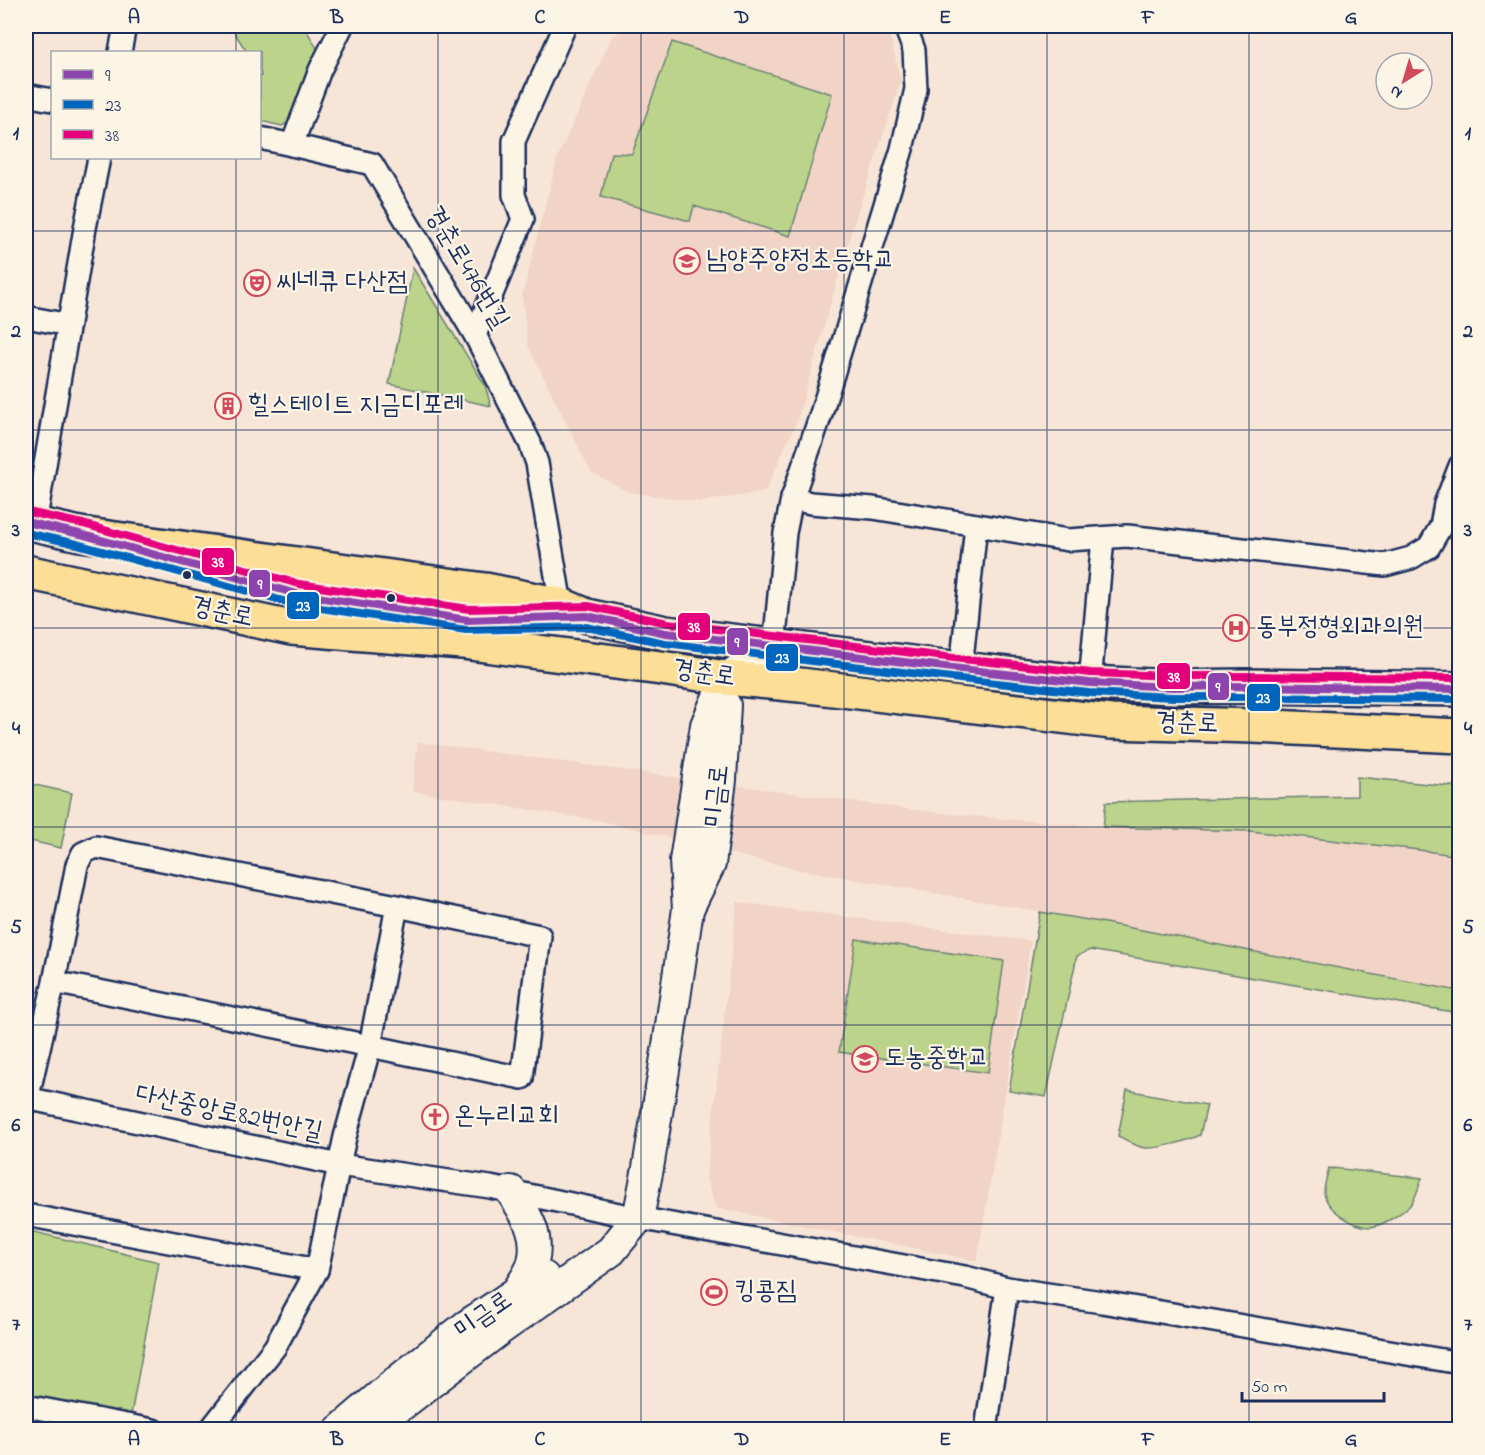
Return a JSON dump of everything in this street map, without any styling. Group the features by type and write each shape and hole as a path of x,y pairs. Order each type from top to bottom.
{"main road":[{"name":"경춘로","path":"30,523 80,534 485,590 561,605 587,616 666,633 961,669 1090,683 1173,687 1460,689"},
{"name":"경춘로","path":"26,572 291,628 462,642 726,678 1111,722 1460,736"}],"street":[{"path":"120,51 125,26"},
{"path":"292,145 320,70 342,26"},
{"path":"476,334 523,219 514,195 514,141 565,26"},
{"path":"726,678 774,647 785,533 792,499 820,417 902,149 916,89 914,50 905,26"},
{"path":"26,95 51,100"},
{"name":"경춘로476번길","path":"261,138 372,164 476,334 530,442 537,464 561,605"},
{"path":"30,523 99,159"},
{"path":"26,317 69,325"},
{"path":"792,499 811,503 873,508 1068,540 1127,536 1385,565 1411,558 1429,547 1441,526 1445,504 1460,466"},
{"path":"961,669 976,525"},
{"path":"1090,683 1103,538"},
{"name":"미금로","path":"369,1430 498,1331 611,1251 638,1218 668,1051 688,909 726,678"},
{"path":"26,1100 54,982 76,865 83,853 96,847 540,936 522,1078 54,982"},
{"path":"397,906 370,1046 339,1165 511,1191 638,1218 965,1277 1007,1288 1460,1363"},
{"name":"다산중앙로82번안길","path":"26,1100 339,1165 317,1270 275,1347 210,1430"},
{"path":"511,1191 531,1222 534,1240 533,1264 517,1292"},
{"path":"26,1215 317,1270"},
{"name":"미금로","path":"340,1430 466,1326 547,1275 588,1245 638,1218"},
{"path":"986,1430 1007,1288"},
{"path":"26,1406 153,1430"}],"shaded area":[{"name":"남양주양정초등학교","path":"632,26 885,26 890,36 901,81 853,226 797,421 765,492 699,502 628,492 591,472 528,346 522,296 557,159 612,36"},
{"path":"418,742 938,813 1103,827 1249,831 1459,856 1459,991 1100,922 790,868 606,822 412,791"},
{"name":"도농중학교","path":"737,902 1031,941 977,1261 716,1208 706,1178"}],"green space":[{"path":"230,26 304,26 319,52 296,118 282,126 261,121 261,51 246,51"},
{"path":"672,42 832,94 790,236 694,206 690,221 601,197 611,153 632,154"},
{"path":"413,268 485,385 491,406 389,384"},
{"path":"1357,777 1459,787 1459,856 1249,831 1103,827 1106,802 1357,796"},
{"path":"26,783 72,793 61,848 26,840"},
{"path":"1040,912 1459,991 1459,1013 1090,950 1077,956 1046,1097 1009,1091"},
{"path":"856,939 1004,961 988,1073 839,1052"},
{"path":"1127,1090 1207,1105 1200,1135 1173,1144 1150,1148 1138,1146 1118,1136"},
{"path":"1329,1168 1422,1178 1414,1199 1407,1208 1386,1222 1370,1227 1356,1224 1341,1216 1329,1205 1324,1192"},
{"path":"26,1230 159,1262 131,1415 26,1395"}],"transit line":[{"name":"38","path":"28,512 83,524 299,584 469,609 588,606 668,623 1091,673 1173,676 1460,678"},
{"name":"9","path":"26,522 80,534 297,594 468,620 587,616 666,633 1090,683 1173,687 1460,689"},
{"name":"23","path":"26,533 77,544 294,604 466,630 586,627 665,643 1089,693 1173,697 1460,699"}],"place":[{"name":"남양주양정초등학교","path":"687,261"},
{"name":"씨네큐 다산점","path":"257,283"},
{"name":"힐스테이트 지금디포레","path":"228,406"},
{"name":"동부정형외과의원","path":"1236,628"},
{"name":"도농중학교","path":"865,1059"},
{"name":"온누리교회","path":"435,1117"},
{"name":"킹콩짐","path":"714,1292"}]}
